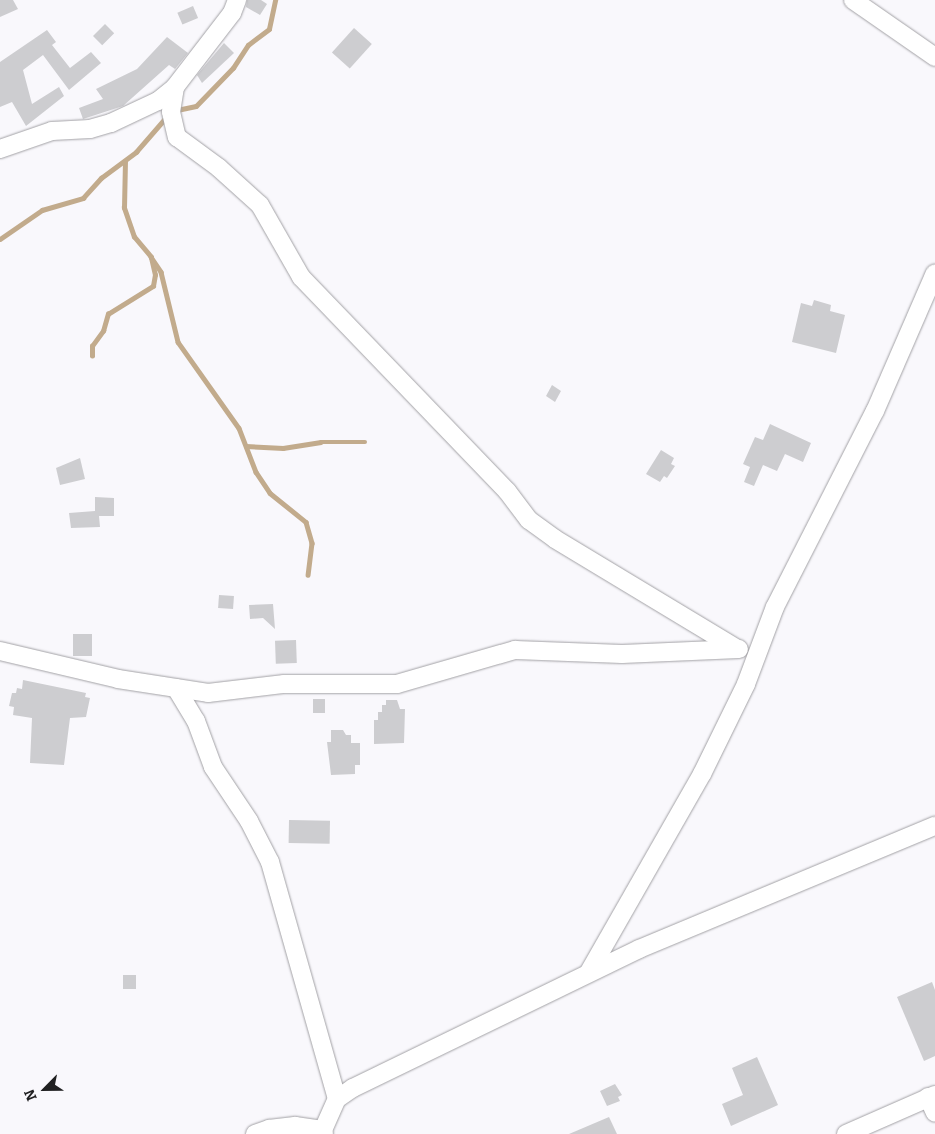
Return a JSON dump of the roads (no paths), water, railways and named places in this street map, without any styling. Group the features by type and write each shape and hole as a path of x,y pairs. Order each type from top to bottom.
{"street":[{"path":"0,149 52,132 111,123 158,101 175,87 232,13 238,0"},
{"path":"853,0 935,57"},
{"path":"175,87 171,112 177,137 219,168 260,206 278,232 301,278 507,491 529,520 555,539 737,649"},
{"path":"589,972 700,780 746,684 759,648 800,552 875,411 935,273"},
{"path":"2,649 118,678 208,693 291,684 396,684 515,650 622,654 759,648"},
{"path":"176,688 196,721 213,767 249,821 270,862 337,1099 324,1132 295,1126 269,1128 255,1134"},
{"path":"337,1099 589,972 935,826"},
{"path":"846,1134 932,1096 935,1113"}],"waterway":[{"path":"177,110 196,106 233,68 248,45 269,29 275,0"},
{"path":"0,239 42,210 83,198 101,178 136,152 168,115"},
{"path":"92,356 92,346 103,331 108,314 153,286 155,275 151,257 134,237 124,208 125,162"},
{"path":"151,257 161,272 178,342 239,428 256,472 270,493 306,522 312,543 308,575"},
{"path":"246,446 283,448 321,442 365,442"}]}
